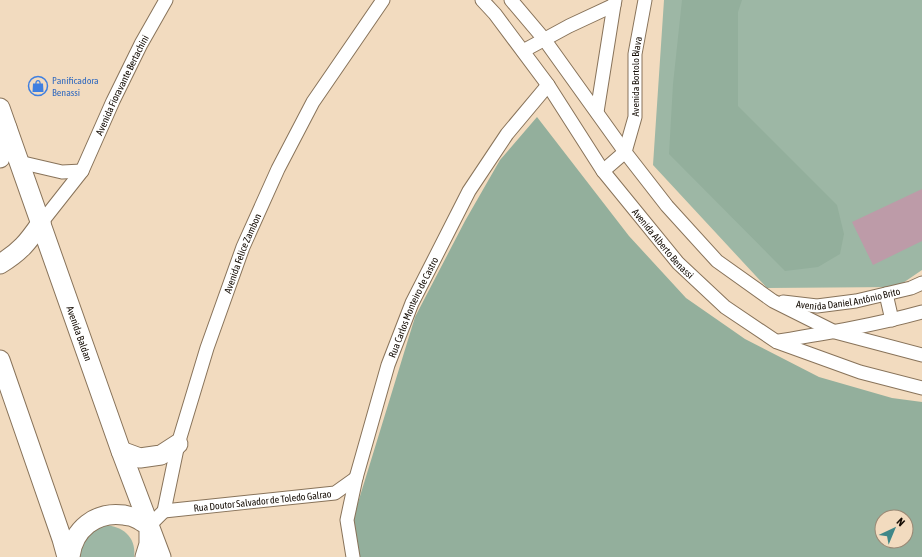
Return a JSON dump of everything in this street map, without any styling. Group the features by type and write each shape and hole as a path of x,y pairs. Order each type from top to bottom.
{"main road":[{"name":"Avenida Baldan","path":"0,108 121,451 161,557"},
{"path":"0,158 7,128"},
{"path":"0,264 27,244 41,223"},
{"path":"0,360 67,557"},
{"path":"121,451 140,458 161,455 178,444"},
{"path":"70,557 71,546 81,530 96,518 114,514 133,516 149,526 149,544 145,557"}],"street":[{"name":"Avenida Fioravante Bertachini","path":"41,223 82,171 116,94 141,44 166,0"},
{"name":"Avenida Felice Zambon","path":"164,511 178,444 207,348 243,247 278,169 313,102 383,0"},
{"name":"Avenida Alberto Benassi","path":"482,0 495,14 548,85 602,171 678,263 725,307 777,342 860,372 922,388"},
{"path":"511,0 544,39 625,152 667,206 717,261 773,301 835,332 922,355"},
{"name":"Avenida Bortolo Biava","path":"625,152 635,117 635,54 645,0"},
{"path":"523,51 615,2"},
{"path":"597,112 615,2"},
{"name":"Rua Carlos Monteiro de Castro","path":"353,557 347,520 356,478 388,365 412,303 469,191 507,134 548,85"},
{"path":"602,171 625,152"},
{"path":"19,162 62,172 82,171"},
{"name":"Avenida Daniel Antônio Brito","path":"773,301 817,306 856,301 911,288 922,283"},
{"path":"886,294 892,320"},
{"path":"777,342 835,332 922,312"},
{"name":"Rua Doutor Salvador de Toledo Galrao","path":"164,511 335,493 356,478"},
{"path":"149,526 164,511"}],"green space":[{"path":"664,0 922,0 922,270 897,287 767,288 653,165"},
{"path":"682,0 742,0 738,12 738,106 837,205 844,234 840,254 818,267 785,271 669,154 673,84"},
{"path":"537,117 629,236 686,298 745,339 819,377 892,398 922,402 922,557 359,557 353,519 415,317 465,221 500,160"},
{"path":"102,525 115,527 126,533 133,543 134,557 79,557 82,538"}],"building":[{"path":"922,189 922,241 873,265 852,222"}],"place":[{"name":"Panificadora Benassi","path":"38,86"}]}
